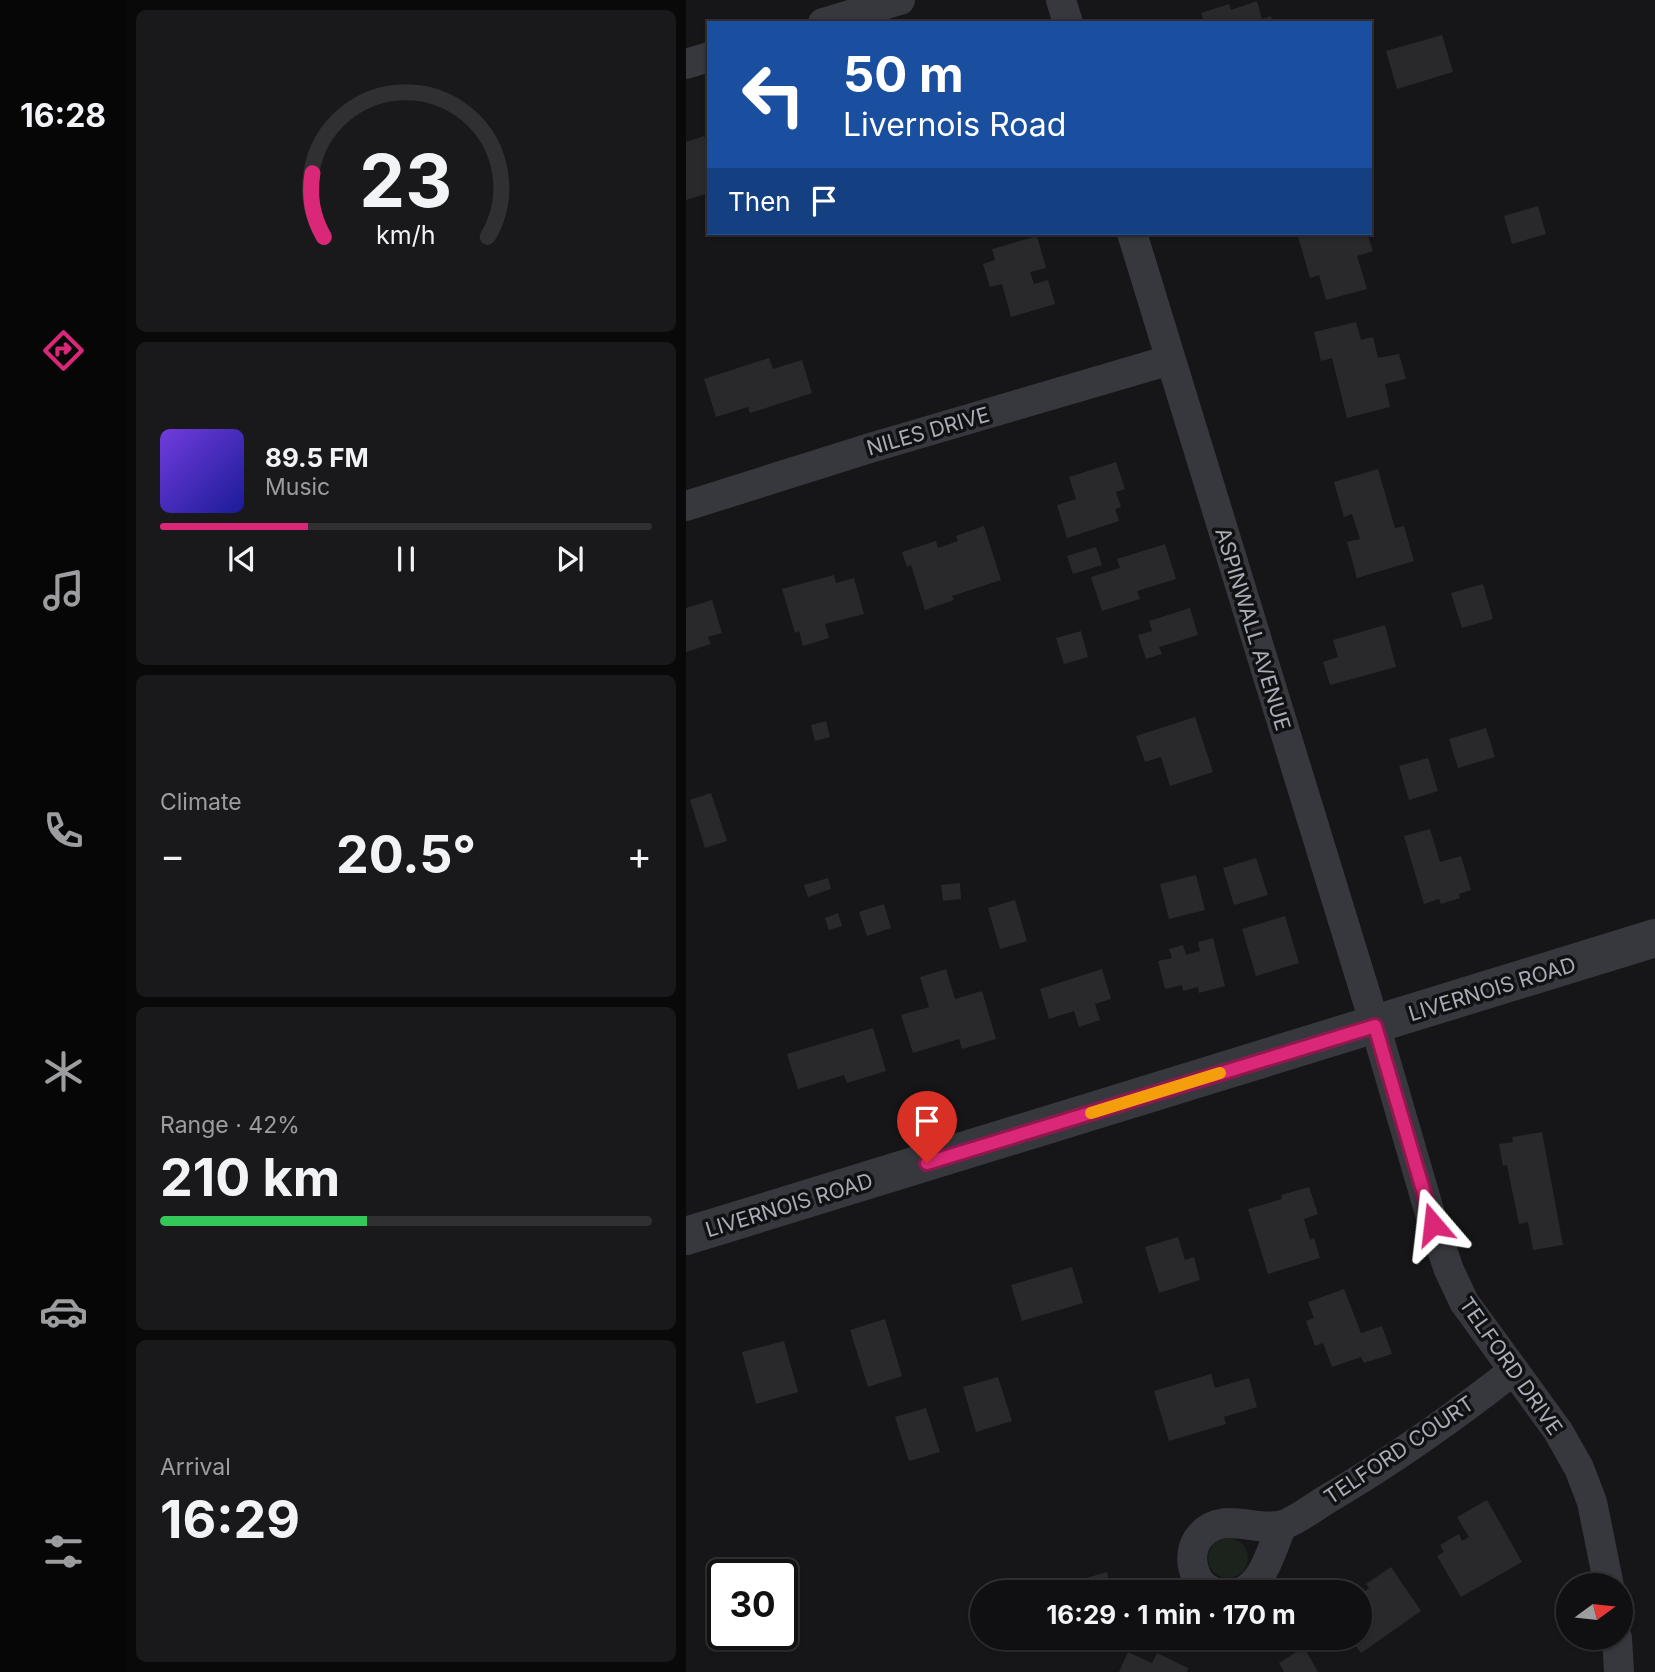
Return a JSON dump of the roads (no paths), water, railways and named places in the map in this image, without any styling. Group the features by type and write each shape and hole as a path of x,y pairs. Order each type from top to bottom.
{"street":[{"path":"830,21 900,0"},
{"path":"1061,0 1067,21"},
{"path":"686,64 707,58"},
{"name":"ASPINWALL AVENUE","path":"1133,235 1375,1026"},
{"name":"NILES DRIVE","path":"686,506 870,448 1170,360"},
{"name":"LIVERNOIS ROAD","path":"686,1236 1655,938"},
{"name":"TELFORD DRIVE","path":"1375,1026 1449,1270 1464,1302 1558,1431 1578,1468 1594,1511 1606,1573"},
{"name":"TELFORD COURT","path":"1282,1525 1359,1481 1415,1444 1513,1371"},
{"path":"1200,1580 1192,1563 1193,1552 1200,1535 1209,1527 1220,1523 1282,1525 1257,1580"},
{"path":"1618,1650 1619,1672"}]}
